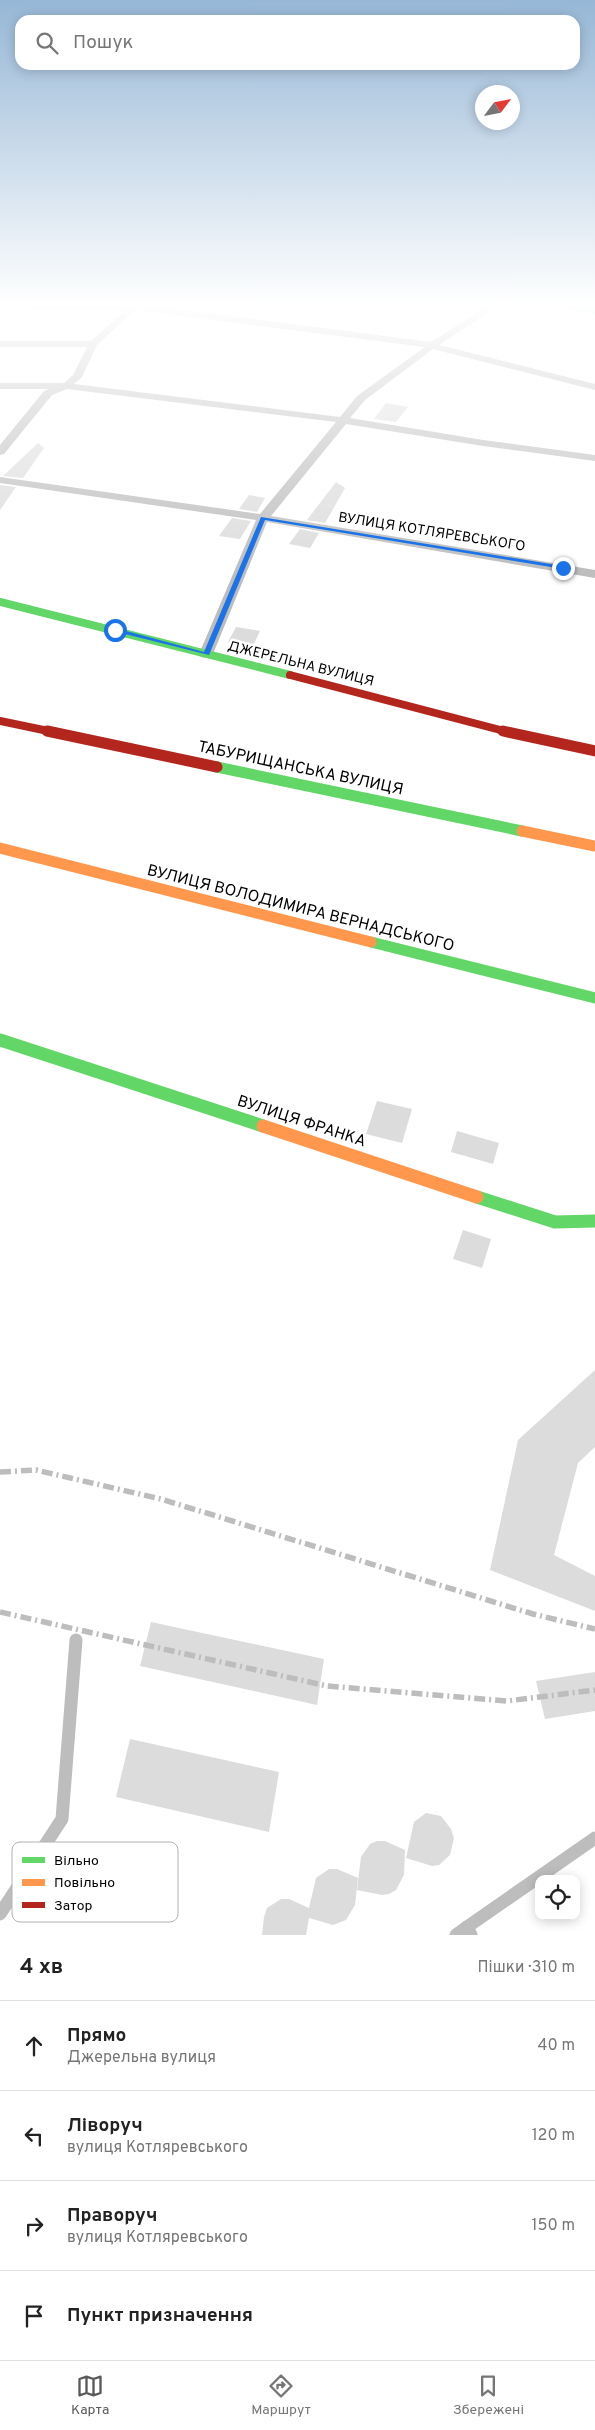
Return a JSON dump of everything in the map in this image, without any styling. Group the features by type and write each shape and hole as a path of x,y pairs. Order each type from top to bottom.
{"street":[{"path":"0,452 47,394"},
{"path":"134,394 343,420 483,443 595,458"},
{"path":"206,654 263,518 366,394"},
{"name":"ВУЛИЦЯ КОТЛЯРЕВСЬКОГО","path":"0,480 263,518 595,574"},
{"name":"ДЖЕРЕЛЬНА ВУЛИЦЯ","path":"0,602 526,737 595,751"},
{"name":"ТАБУРИЩАНСЬКА ВУЛИЦЯ","path":"0,721 595,846"},
{"name":"ВУЛИЦЯ ВОЛОДИМИРА ВЕРНАДСЬКОГО","path":"0,848 595,998"},
{"name":"ВУЛИЦЯ ФРАНКА","path":"0,1040 291,1133 555,1222 595,1221"}],"lane":[{"path":"46,1842 62,1818 76,1640"},
{"path":"465,1932 595,1838"},
{"path":"0,1914 12,1895"}],"building":[{"path":"386,403 408,407 396,422 374,419"},
{"path":"38,443 44,448 23,478 3,476"},
{"path":"336,482 345,488 325,523 307,520"},
{"path":"0,485 16,487 0,510"},
{"path":"249,495 265,498 257,512 239,509"},
{"path":"232,518 251,521 240,539 219,536"},
{"path":"300,529 319,533 310,548 289,544"},
{"path":"236,627 260,631 253,646 228,642"},
{"path":"377,1101 412,1109 402,1143 366,1134"},
{"path":"457,1131 499,1143 493,1164 451,1152"},
{"path":"463,1230 491,1239 482,1268 453,1259"},
{"path":"595,1370 595,1447 578,1463 554,1555 595,1576 595,1611 490,1570 518,1440"},
{"path":"151,1622 324,1659 317,1705 140,1666"},
{"path":"595,1672 595,1711 545,1719 536,1681"},
{"path":"130,1739 279,1772 269,1832 116,1797"},
{"path":"426,1813 441,1816 451,1829 454,1838 450,1855 439,1865 432,1866 406,1858 414,1822"},
{"path":"377,1841 385,1841 405,1850 404,1875 396,1890 389,1894 382,1895 357,1890 361,1857 370,1844"},
{"path":"329,1869 337,1869 358,1878 355,1905 346,1920 333,1925 309,1918 306,1935 262,1935 267,1908 281,1899 289,1899 309,1908 316,1878"}],"railway":[{"path":"0,1472 36,1470 161,1499 533,1614 595,1629"},
{"path":"0,1612 327,1686 507,1701 595,1690"}],"traffic: fast":[{"path":"0,602 290,675"},
{"path":"217,767 522,831"},
{"path":"371,942 595,998"},
{"path":"0,1040 263,1126"},
{"path":"477,1197 555,1222 595,1221"}],"traffic: slow":[{"path":"522,831 595,846"},
{"path":"0,848 371,942"},
{"path":"263,1126 477,1197"}],"traffic: jam":[{"path":"290,675 526,737 595,751"},
{"path":"0,721 217,767"}],"route":[{"path":"115,630 206,654 263,518 563,568"}]}
